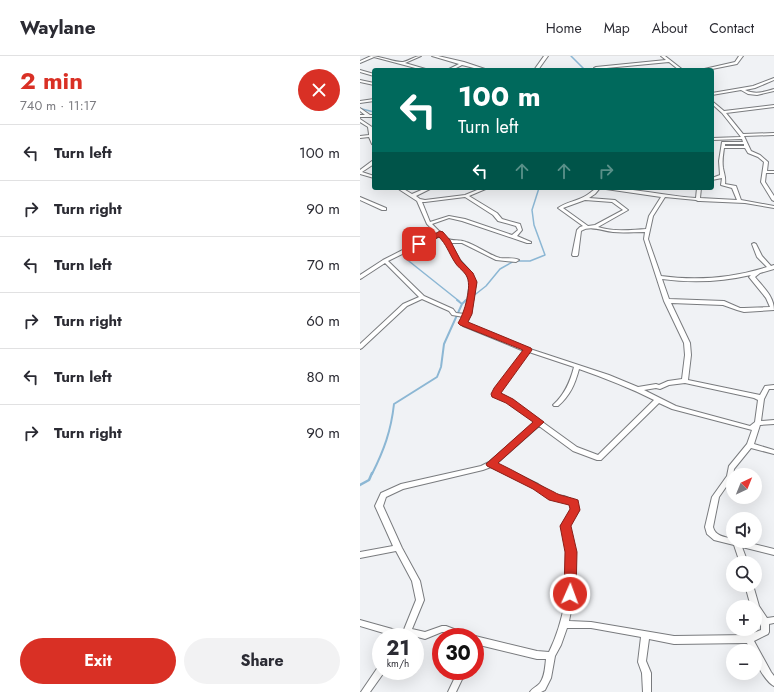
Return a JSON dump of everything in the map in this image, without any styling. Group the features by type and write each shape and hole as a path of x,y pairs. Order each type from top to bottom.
{"street":[{"path":"360,62 376,56 420,68"},
{"path":"403,63 419,56"},
{"path":"434,56 479,68"},
{"path":"538,68 542,63 542,58 546,56"},
{"path":"663,56 678,68"},
{"path":"712,68 736,63 741,56"},
{"path":"596,68 669,61"},
{"path":"453,68 463,63"},
{"path":"408,68 412,66"},
{"path":"360,71 372,74"},
{"path":"714,94 754,87 774,79"},
{"path":"360,81 372,84"},
{"path":"741,89 749,94 774,90"},
{"path":"360,102 372,100"},
{"path":"714,104 721,110 742,136 749,152 759,156 766,162 763,182 772,193 774,200"},
{"path":"714,110 774,106"},
{"path":"360,109 368,116"},
{"path":"360,116 372,116"},
{"path":"360,120 370,127 370,136 372,140"},
{"path":"714,138 774,134"},
{"path":"360,137 370,136"},
{"path":"739,202 734,187 723,185 724,178 719,164 722,158 723,147 745,145"},
{"path":"360,173 372,164"},
{"path":"764,172 774,172"},
{"path":"360,173 372,176"},
{"path":"714,178 722,176 721,173"},
{"path":"402,190 419,200 440,200 466,196 482,190"},
{"path":"412,196 426,190"},
{"path":"474,190 478,192"},
{"path":"587,227 560,208 586,199 592,196 596,190"},
{"path":"613,201 621,190 635,190 664,196 698,200 739,202 774,207"},
{"path":"698,190 698,200"},
{"path":"466,196 495,214 500,220 518,225 520,230 513,237"},
{"path":"664,196 651,216 646,239 667,301 686,343 688,355 685,381"},
{"path":"360,198 384,209"},
{"path":"575,255 579,230 596,226 626,210 618,203 613,201 586,199"},
{"path":"419,200 429,224 447,241 458,262 468,272 473,282 467,316 463,323 465,325 528,350 599,373 637,389 674,408 751,428 758,423 774,422"},
{"path":"429,224 450,218 456,218 529,242"},
{"path":"596,226 595,227 607,229 647,230"},
{"path":"360,277 386,261 440,233"},
{"path":"447,241 463,242 498,259 516,260"},
{"path":"754,244 760,257 772,267"},
{"path":"386,261 422,297 451,310 454,314 467,316"},
{"path":"660,277 691,280 721,280 772,267"},
{"path":"667,301 732,304 739,310 774,308 769,298 752,277 759,271"},
{"path":"360,347 406,305 422,297"},
{"path":"528,350 497,390 496,394 510,401 575,449 599,458 658,400"},
{"path":"556,405 564,398 571,387 577,367"},
{"path":"637,389 656,386 660,387 668,383 685,381 756,396 761,399"},
{"path":"726,541 717,538 710,532 709,528 716,497 730,476 731,468 750,445 758,423 761,399 766,387 774,388"},
{"path":"410,628 420,600 416,581 398,548 379,506 383,495 401,487 483,468 491,464 539,422"},
{"path":"750,445 774,452"},
{"path":"491,464 536,486 553,497 574,503 575,510 565,526 571,552 570,594 564,624 559,642 551,656 548,678 542,686 534,692"},
{"path":"360,555 398,548"},
{"path":"755,548 774,552"},
{"path":"564,624 591,625 674,640 749,639 765,632 765,622 762,618"},
{"path":"765,622 774,620"},
{"path":"360,623 380,628"},
{"path":"645,635 642,662 648,674 647,692"},
{"path":"749,639 768,675 774,682"},
{"path":"484,643 537,655 551,656"},
{"path":"365,692 374,680"},
{"path":"452,692 458,680"}],"waterway":[{"path":"571,56 583,68"},
{"path":"362,109 372,112"},
{"path":"472,297 486,286 500,269 514,261 530,261 545,255 534,225 532,210 538,190"},
{"path":"405,258 459,301"},
{"path":"457,300 462,304"},
{"path":"462,304 465,301"},
{"path":"372,474 386,440 394,404 437,377 441,367 444,344 462,304"},
{"path":"360,485 369,480 372,473"}],"route":[{"path":"419,244 440,233 447,241 458,262 470,274 473,282 468,314 463,323 465,325 528,350 497,390 496,394 510,401 539,422 491,464 536,486 553,497 574,503 575,510 565,526 571,552 570,594"}]}
